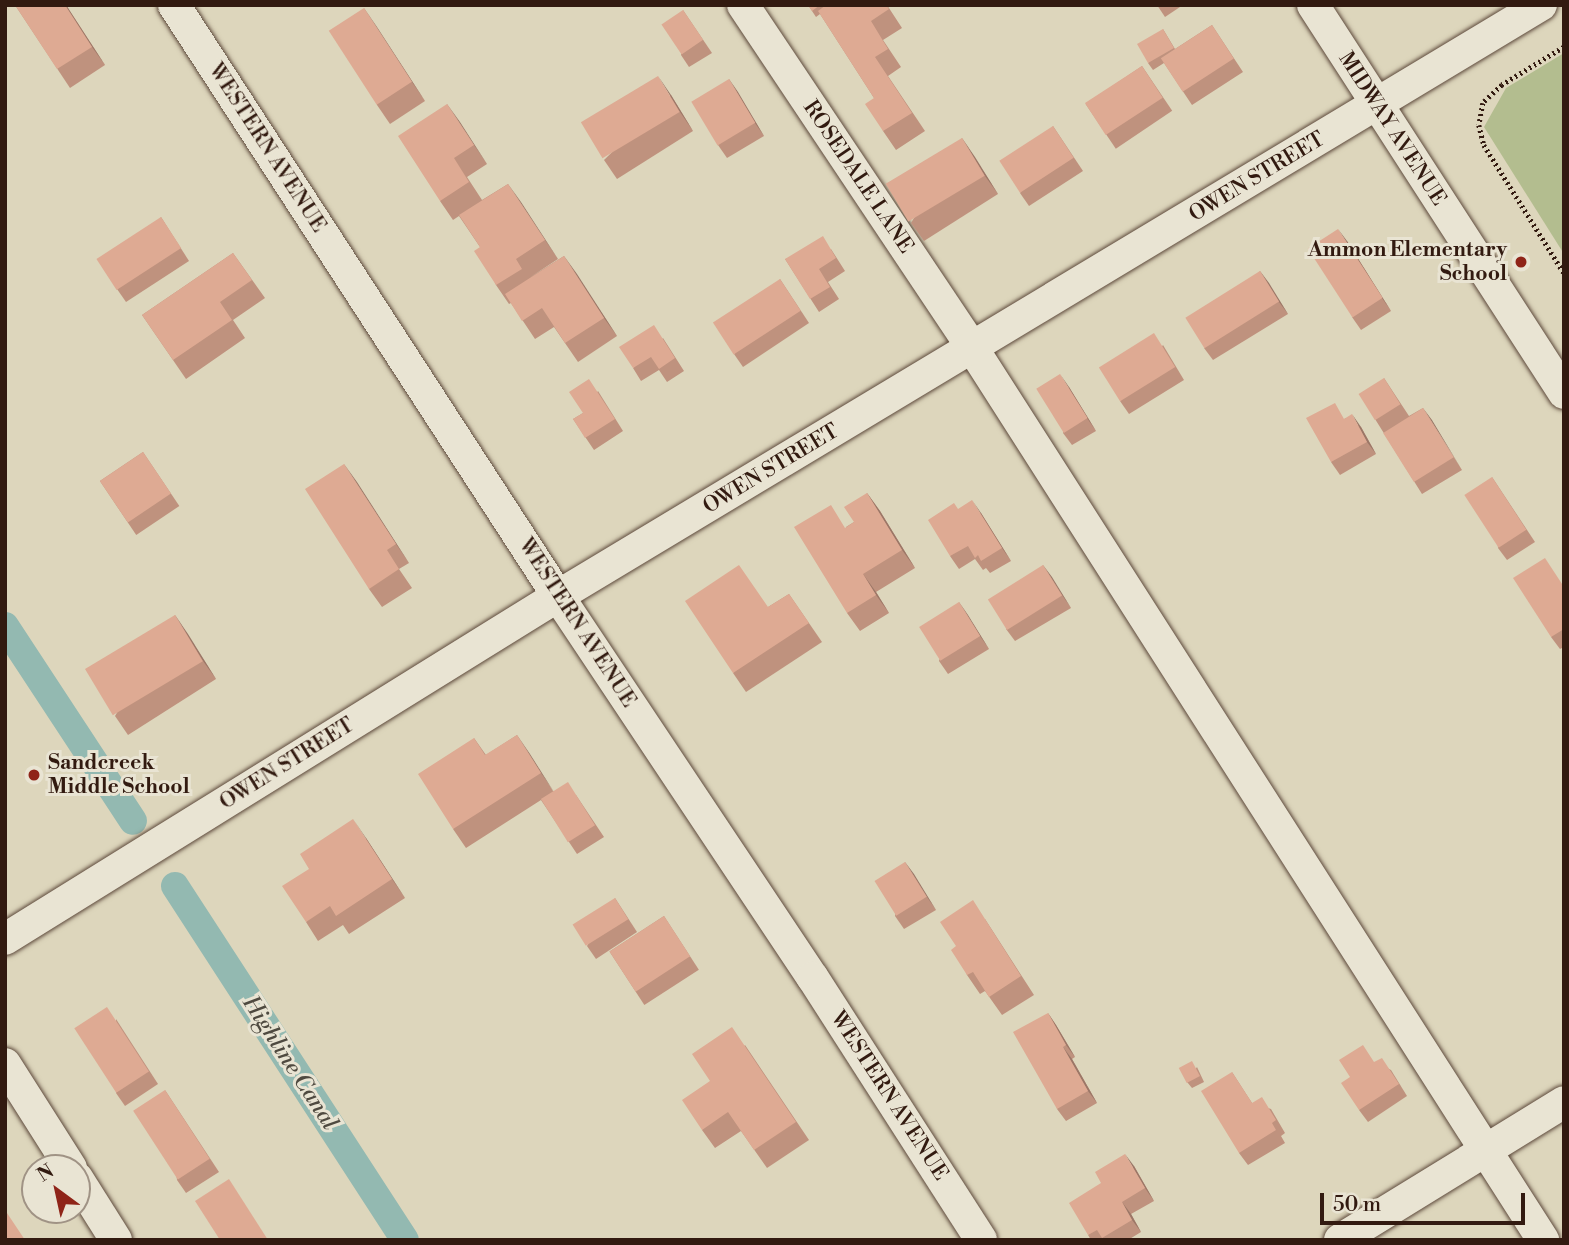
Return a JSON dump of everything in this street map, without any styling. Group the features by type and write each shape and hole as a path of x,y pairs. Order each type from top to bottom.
{"street":[{"name":"WESTERN AVENUE","path":"174,5 558,596 813,978 981,1240"},
{"name":"ROSEDALE LANE","path":"743,5 973,349 1485,1151"},
{"name":"MIDWAY AVENUE","path":"1312,5 1564,393"},
{"name":"OWEN STREET","path":"5,939 558,596 973,349 1541,5"},
{"path":"5,1064 62,1154"},
{"path":"1340,1240 1564,1102"},
{"path":"1485,1151 1543,1240"},
{"path":"91,1200 116,1240"}],"path":[{"path":"1564,47 1502,85 1483,103 1479,125 1484,145 1564,272"}],"green space":[{"path":"1564,53 1564,254 1484,127 1506,88"}],"building":[{"path":"15,5 65,5 92,47 57,69"},
{"path":"808,5 820,5 812,11"},
{"path":"826,5 886,5 889,9 871,21 888,49 875,57 912,113 883,131 865,104 874,98 818,11"},
{"path":"364,8 412,82 377,105 329,31"},
{"path":"683,10 703,40 682,54 661,25"},
{"path":"1212,25 1234,59 1183,92 1161,58"},
{"path":"1163,29 1174,48 1148,63 1137,44"},
{"path":"1142,66 1163,98 1106,135 1085,103"},
{"path":"658,76 680,112 602,158 581,122"},
{"path":"729,79 755,123 718,145 691,102"},
{"path":"447,104 474,145 454,158 469,182 440,201 398,136"},
{"path":"1053,126 1074,158 1020,193 999,161"},
{"path":"962,138 985,176 908,222 886,184"},
{"path":"508,184 545,240 516,259 522,269 496,285 474,251 480,247 459,215"},
{"path":"161,217 181,248 117,290 96,259"},
{"path":"1338,229 1383,298 1352,317 1308,249"},
{"path":"823,236 836,258 819,269 830,287 810,299 785,259"},
{"path":"233,253 252,280 220,302 232,320 173,360 142,315"},
{"path":"564,256 604,318 565,343 542,308 522,321 505,294"},
{"path":"1260,271 1279,302 1204,348 1185,318"},
{"path":"780,279 801,311 734,354 713,323"},
{"path":"654,325 675,358 659,369 651,357 633,368 619,347"},
{"path":"1154,333 1175,367 1120,401 1099,367"},
{"path":"1060,374 1088,418 1064,433 1036,389"},
{"path":"1384,378 1400,404 1375,420 1359,394"},
{"path":"589,379 615,419 585,438 573,419 583,413 569,392"},
{"path":"1335,403 1344,419 1352,414 1367,442 1331,462 1306,418"},
{"path":"1423,408 1454,457 1414,482 1383,433"},
{"path":"143,452 171,493 128,523 100,481"},
{"path":"344,464 396,544 387,550 399,569 369,589 305,489"},
{"path":"1492,477 1526,530 1499,548 1464,495"},
{"path":"867,493 902,550 863,574 876,595 847,613 794,527 831,505 845,528 854,522 844,507"},
{"path":"972,500 1002,548 981,561 978,555 975,558 968,546 950,556 928,520 954,503 958,509"},
{"path":"1545,558 1564,587 1564,629 1551,637 1513,578"},
{"path":"739,565 768,607 789,594 809,623 733,673 685,601"},
{"path":"1043,565 1062,596 1007,630 988,599"},
{"path":"959,602 980,636 940,661 919,627"},
{"path":"175,615 203,661 113,715 85,669"},
{"path":"517,735 541,773 453,829 418,774 474,738 485,755"},
{"path":"568,782 595,825 568,842 541,799"},
{"path":"353,819 392,879 336,916 330,906 306,922 282,886 309,869 300,854"},
{"path":"905,862 927,897 896,916 874,881"},
{"path":"615,898 628,919 586,946 573,924"},
{"path":"973,900 1021,976 989,997 973,972 967,975 951,950 956,946 940,922"},
{"path":"664,916 690,956 636,992 609,951"},
{"path":"107,1007 149,1072 116,1093 74,1028"},
{"path":"1048,1013 1066,1045 1063,1047 1088,1091 1057,1109 1013,1032"},
{"path":"732,1027 796,1122 754,1150 728,1112 702,1130 682,1100 710,1081 692,1054"},
{"path":"1363,1045 1374,1062 1382,1058 1399,1084 1359,1110 1341,1083 1350,1077 1339,1060"},
{"path":"1192,1061 1200,1076 1187,1083 1179,1068"},
{"path":"1232,1072 1252,1103 1262,1097 1276,1120 1272,1123 1276,1130 1239,1153 1201,1091"},
{"path":"165,1090 210,1159 178,1179 133,1111"},
{"path":"1125,1154 1145,1188 1122,1202 1132,1220 1102,1238 1097,1230 1088,1235 1069,1203 1101,1183 1095,1172"},
{"path":"229,1179 268,1240 220,1240 195,1201"},
{"path":"5,1210 25,1240 5,1240"}],"waterway":[{"name":"Highline Canal","path":"5,626 133,821"},
{"name":"Highline Canal","path":"175,886 405,1240"}],"place":[{"name":"Ammon Elementary School","path":"1521,262"},
{"name":"Sandcreek Middle School","path":"34,775"}]}
